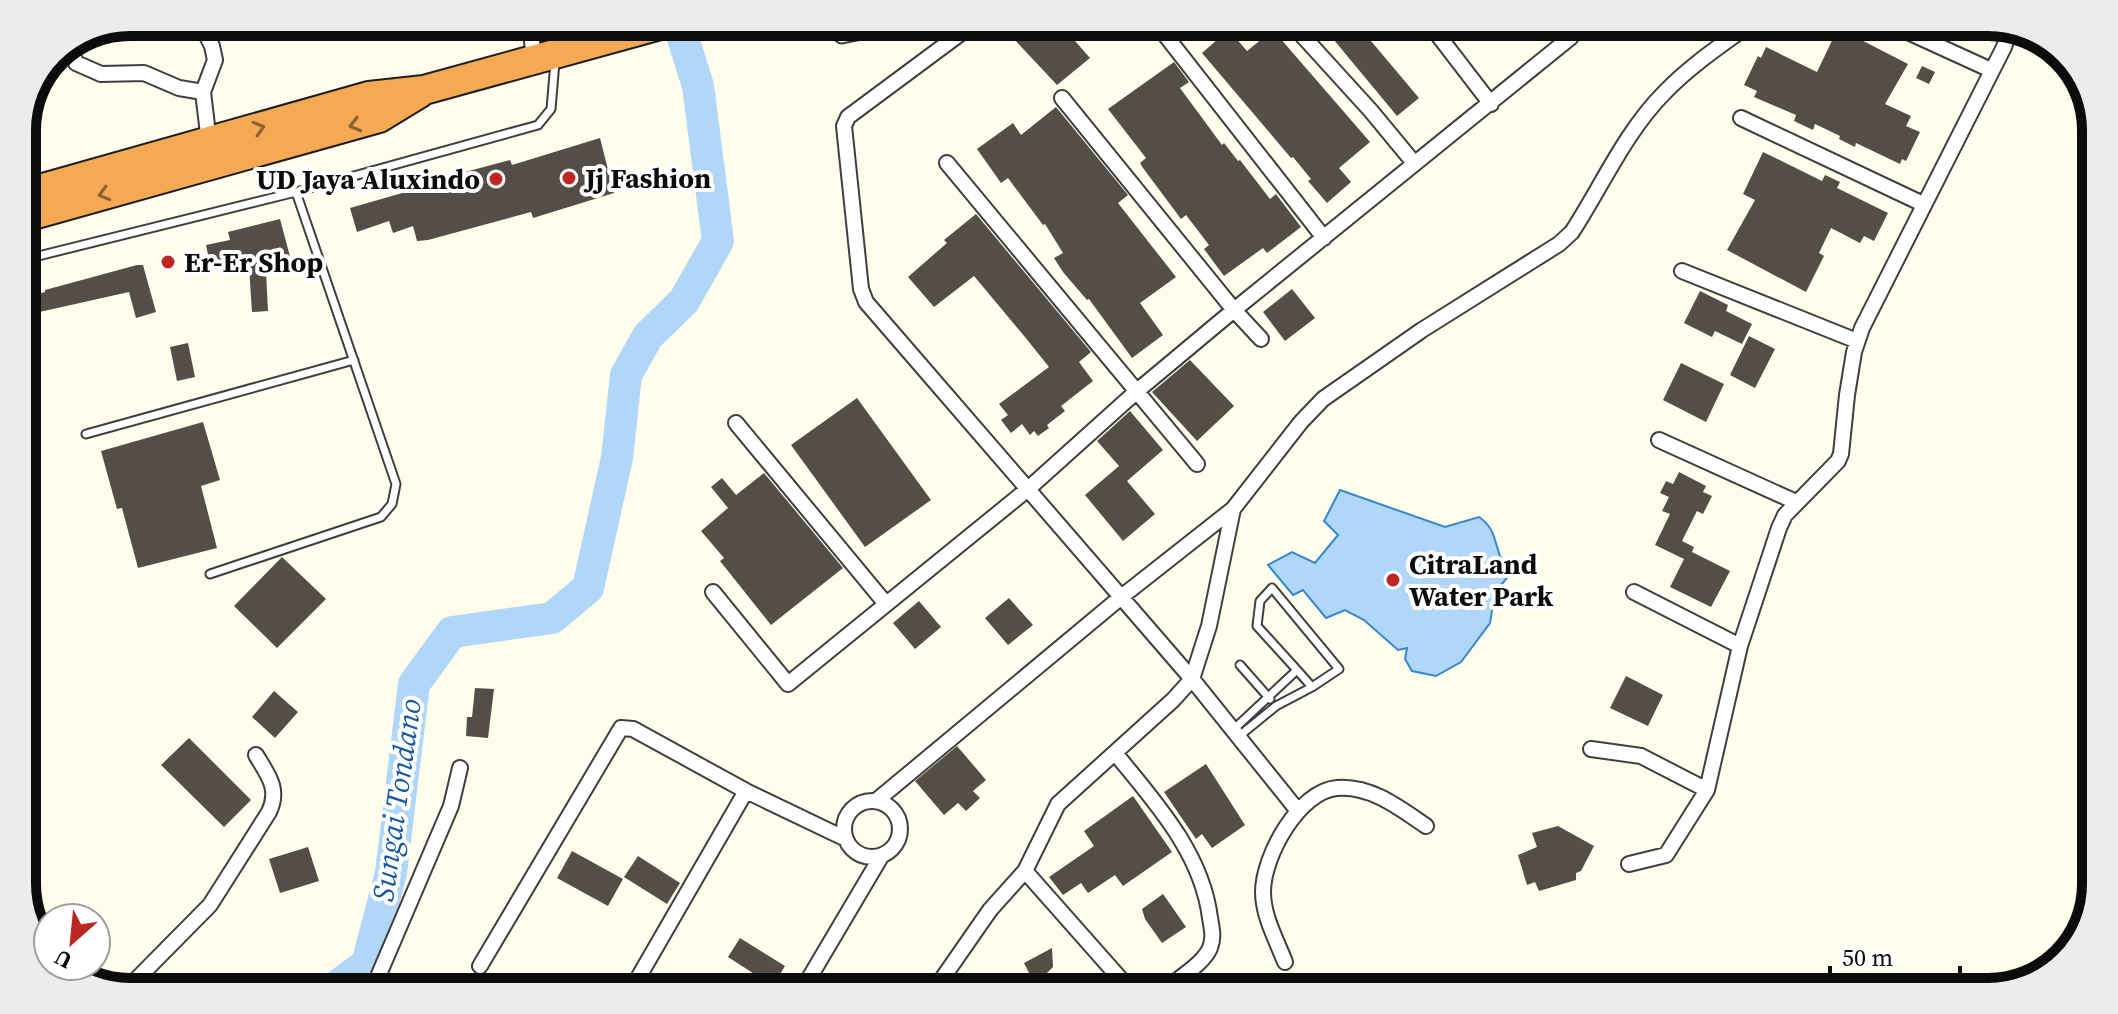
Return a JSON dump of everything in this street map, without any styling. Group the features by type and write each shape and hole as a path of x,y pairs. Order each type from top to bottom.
{"highway":[{"path":"36,190 369,96 424,90 619,36"},
{"path":"36,214 379,118 424,90"}],"street":[{"path":"207,36 215,60 203,92 209,142"},
{"path":"536,36 545,57"},
{"path":"957,36 848,117 843,136 861,289 866,302 1192,679 1298,811"},
{"path":"1166,36 1324,238"},
{"path":"1302,36 1414,163"},
{"path":"1439,36 1491,104"},
{"path":"713,592 788,684 1028,489 1137,391 1234,310 1491,104 1570,36"},
{"path":"876,801 1120,598 1233,509 1301,422 1323,399 1422,330 1559,244 1572,232 1651,107 1685,74 1735,36"},
{"path":"1917,36 1991,70"},
{"path":"1629,864 1666,855 1707,790 1740,646 1779,528 1796,502 1838,461 1857,341 2006,38"},
{"path":"73,56 76,63 90,71 101,74 144,73 179,88 203,92"},
{"path":"1062,98 1261,339"},
{"path":"1741,118 1923,204"},
{"path":"947,163 1197,464"},
{"path":"1682,271 1857,341"},
{"path":"736,423 886,604"},
{"path":"1659,440 1796,502"},
{"path":"943,978 990,910 1025,871 1058,804 1192,679 1209,626 1233,509"},
{"path":"1634,592 1740,646"},
{"path":"480,966 619,729 633,729 746,791 846,839"},
{"path":"1591,749 1641,756 1707,790"},
{"path":"1115,753 1150,796 1193,859 1204,889 1211,944 1206,955 1180,978"},
{"path":"138,978 210,905 269,812 275,799 275,788 256,755"},
{"path":"377,978 451,806 460,768"},
{"path":"1285,962 1266,913 1263,891 1273,854 1298,811 1315,797 1336,788 1361,791 1388,800 1426,826"},
{"path":"638,978 746,791"},
{"path":"809,978 882,855 896,844 900,826 892,809 876,801 866,801 850,811 844,829 846,839 851,848 860,854 871,857 882,855"},
{"path":"1025,871 1120,978"}],"lane":[{"path":"837,36 841,39 856,36"},
{"path":"36,257 296,192 538,125 551,109 545,57"},
{"path":"210,574 381,517 392,504 396,484 296,192"},
{"path":"86,434 354,360"},
{"path":"1235,733 1276,706 1312,687 1339,669 1272,588 1260,601 1257,626 1312,687"},
{"path":"1240,665 1276,706"},
{"path":"1235,733 1297,670"}],"water":[{"name":"CitraLand Water Park","path":"1340,490 1445,527 1479,517 1488,525 1501,558 1514,570 1495,592 1490,623 1461,662 1436,676 1412,671 1405,659 1407,648 1398,650 1364,620 1345,610 1326,618 1303,590 1293,595 1268,565 1292,552 1315,563 1338,535 1324,521"}],"building":[{"path":"1011,36 1071,36 1090,58 1057,85"},
{"path":"1216,36 1234,36 1247,51 1266,36 1278,36 1370,142 1339,168 1351,182 1327,203 1293,157 1202,53 1218,39"},
{"path":"1331,36 1367,36 1419,98 1397,116"},
{"path":"1834,36 1854,36 1908,64 1885,104 1911,116 1906,126 1920,132 1906,161 1902,159 1900,164 1856,143 1855,147 1815,124 1813,130 1794,121 1796,115 1754,97 1757,91 1744,85 1758,56 1761,58 1766,47 1817,72"},
{"path":"1174,62 1189,82 1180,88 1222,145 1224,143 1240,160 1270,199 1276,194 1301,227 1267,253 1263,248 1224,276 1204,249 1209,245 1186,215 1181,219 1143,168 1140,163 1146,158 1108,109"},
{"path":"1922,66 1935,72 1929,84 1916,78"},
{"path":"1056,107 1128,195 1118,203 1176,277 1140,303 1163,335 1132,358 1089,299 1063,272 1054,258 1063,253 1045,224 1008,178 1001,183 977,149 1013,123 1021,135"},
{"path":"600,138 614,193 533,218 531,212 428,240 417,241 413,226 393,233 389,221 357,232 350,208 451,179 450,176 510,160 512,165"},
{"path":"1763,152 1822,181 1825,175 1840,182 1837,188 1888,213 1874,241 1864,236 1860,243 1831,228 1819,253 1824,256 1806,292 1727,250 1755,200 1743,194"},
{"path":"976,214 1091,352 1079,362 1093,381 1061,406 1065,411 1038,436 1034,431 1030,435 1022,424 1011,433 1001,420 1008,415 999,404 1049,367 1025,337 974,276 934,307 908,277 947,243 944,240"},
{"path":"280,219 292,264 266,271 268,311 252,312 249,267 239,271 236,263 211,269 206,245 230,240 228,232"},
{"path":"143,265 156,312 136,318 129,292 36,313 36,294"},
{"path":"1292,289 1315,318 1285,341 1263,312"},
{"path":"1700,291 1728,305 1726,311 1752,324 1742,344 1715,331 1712,337 1684,323"},
{"path":"1749,336 1775,349 1755,388 1730,375"},
{"path":"188,343 195,377 177,381 170,347"},
{"path":"1190,360 1234,406 1197,441 1152,392"},
{"path":"1681,363 1724,384 1706,422 1663,400"},
{"path":"857,398 931,500 865,547 791,445"},
{"path":"1130,411 1163,450 1127,481 1155,514 1123,541 1085,495 1119,466 1097,441"},
{"path":"203,422 220,480 201,486 217,548 138,568 122,508 117,509 101,451"},
{"path":"1679,472 1706,486 1703,492 1712,496 1703,514 1697,511 1682,541 1694,547 1692,552 1730,571 1711,607 1670,587 1684,559 1655,545 1670,514 1662,511 1669,497 1660,493 1666,481 1673,484"},
{"path":"764,473 843,568 771,625 720,561 724,558 701,531 728,508 711,487 722,478 736,495"},
{"path":"282,557 326,599 277,648 234,606"},
{"path":"1009,598 1033,625 1008,645 985,618"},
{"path":"919,601 941,627 915,649 893,623"},
{"path":"1626,676 1663,695 1648,726 1610,708"},
{"path":"475,688 494,689 488,738 466,736 467,717 472,717"},
{"path":"274,691 298,712 275,738 252,717"},
{"path":"189,738 251,800 224,827 161,765"},
{"path":"957,746 986,780 973,791 980,798 966,811 958,803 944,815 915,781"},
{"path":"1206,764 1245,825 1212,848 1202,834 1196,839 1164,792"},
{"path":"1133,796 1172,852 1123,886 1115,875 1088,893 1081,883 1063,895 1049,877 1094,846 1084,831"},
{"path":"1558,826 1594,846 1581,871 1576,873 1576,880 1539,891 1535,882 1527,885 1518,855 1537,847 1532,833"},
{"path":"308,847 319,881 280,893 269,859"},
{"path":"572,851 623,879 608,906 557,878"},
{"path":"638,856 680,883 667,904 624,877"},
{"path":"1163,894 1186,927 1162,943 1145,919 1142,909"},
{"path":"740,938 785,966 778,978 761,978 728,957"},
{"path":"1052,948 1053,967 1042,978 1032,978 1024,963"}],"waterway":[{"name":"Sungai Tondano","path":"348,978 367,964 391,873 414,684 452,632 552,618 588,588 617,458 626,375 648,336 684,301 718,241 698,86 682,36"}],"place":[{"name":"Jj Fashion","path":"569,178"},
{"name":"UD Jaya Aluxindo","path":"496,179"},
{"name":"Er-Er Shop","path":"168,262"},
{"name":"CitraLand Water Park","path":"1393,580"}]}
